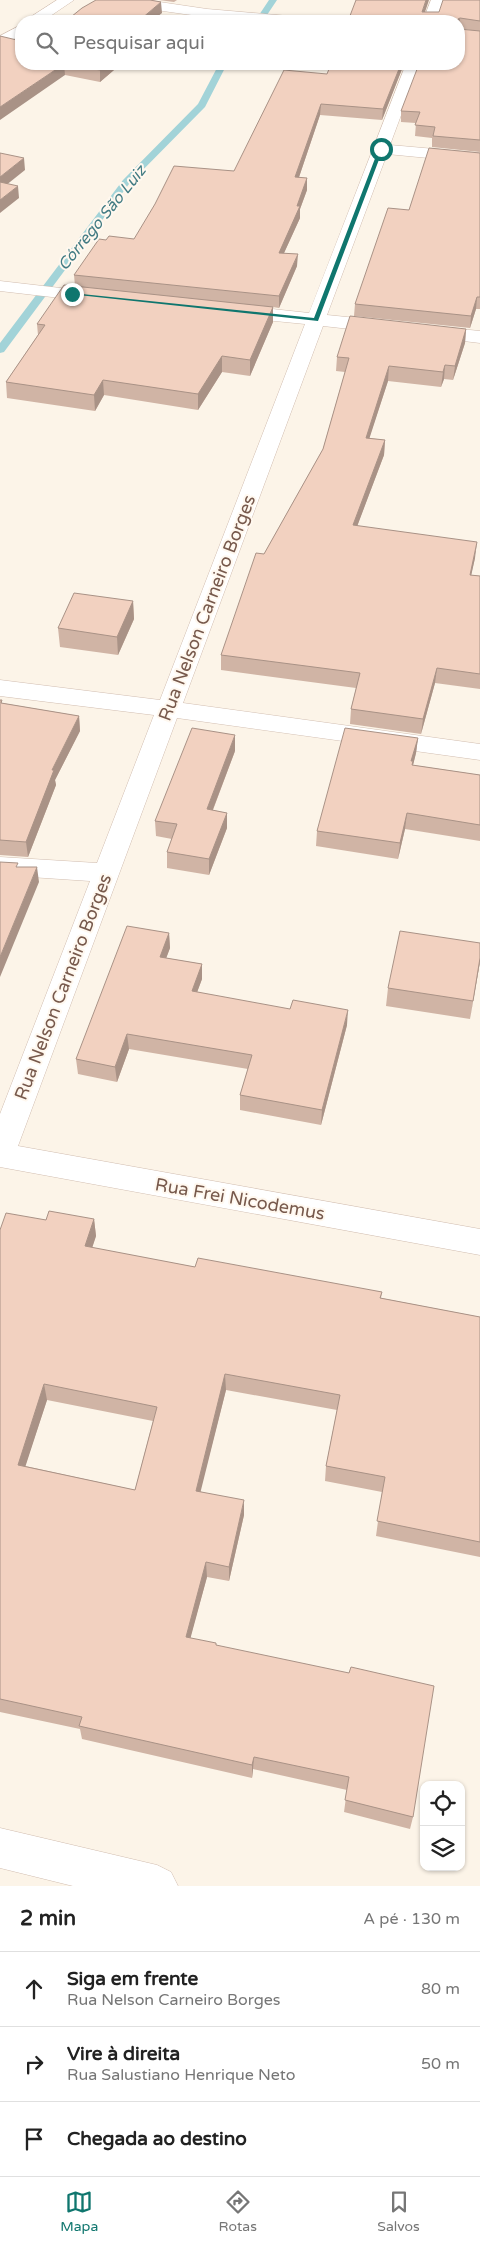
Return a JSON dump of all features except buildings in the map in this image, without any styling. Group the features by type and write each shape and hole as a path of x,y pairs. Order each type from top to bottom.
{"street":[{"path":"43,15 67,0"},
{"path":"116,0 229,15"},
{"path":"432,15 438,0"},
{"path":"0,43 15,33"},
{"name":"Rua Nelson Carneiro Borges","path":"0,1154 412,70"},
{"path":"381,149 480,158"},
{"path":"8,289 111,298"},
{"path":"218,310 480,337"},
{"path":"0,688 169,709 480,752"},
{"path":"0,866 106,873"},
{"name":"Rua Frei Nicodemus","path":"0,1154 480,1242"},
{"path":"0,1848 157,1886"}],"waterway":[{"name":"Córrego São Luiz","path":"263,15 273,0"},
{"name":"Córrego São Luiz","path":"0,350 126,182 202,105 220,70"}],"route":[{"path":"72,294 316,320 381,149"}]}
